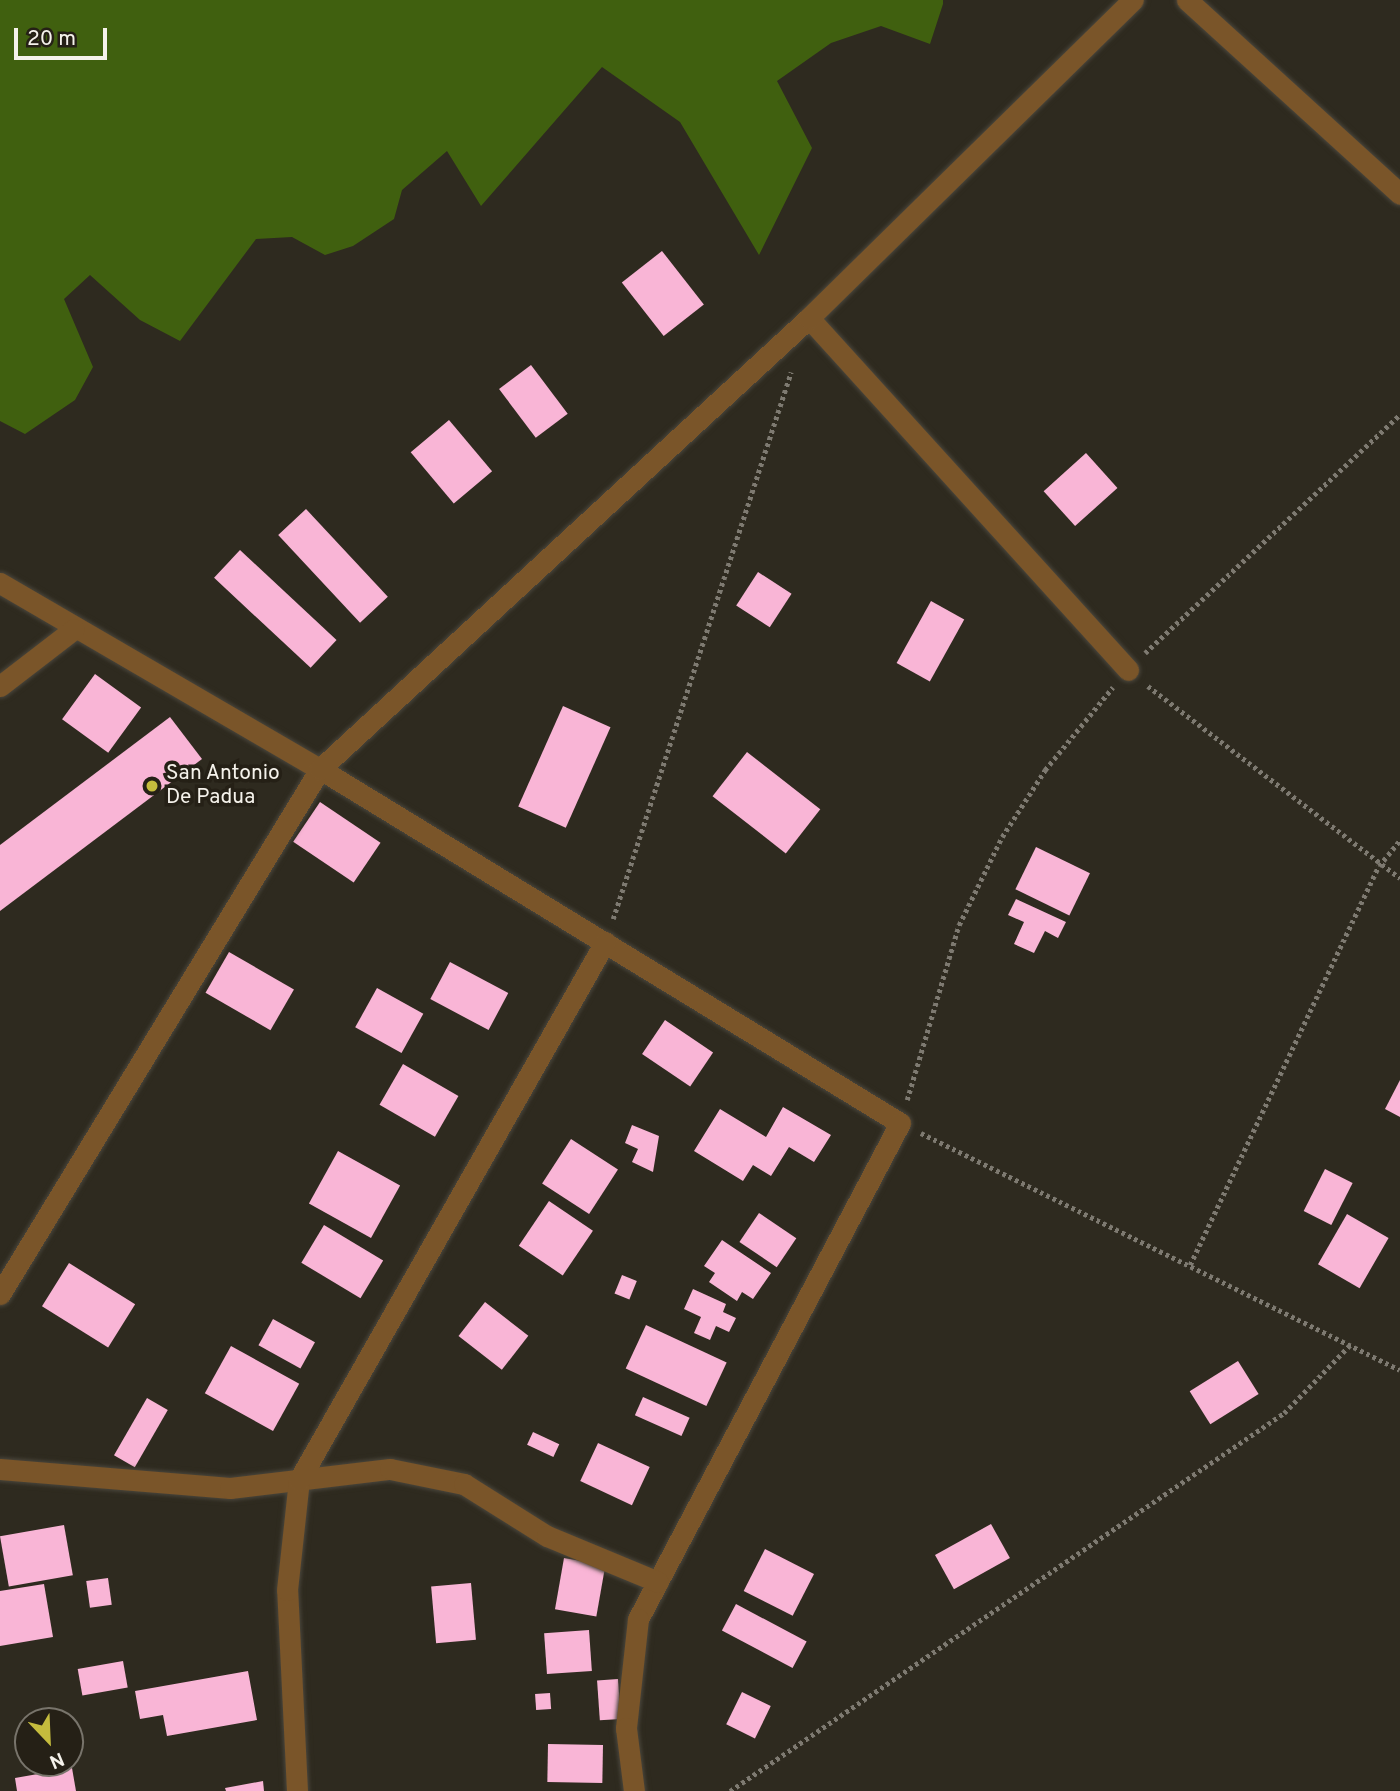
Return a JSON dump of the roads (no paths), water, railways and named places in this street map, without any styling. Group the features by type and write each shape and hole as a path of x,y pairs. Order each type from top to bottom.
{"street":[{"path":"0,1294 320,769 809,318 1133,0"},
{"path":"1186,0 1400,194"},
{"path":"809,318 1128,670"},
{"path":"0,583 74,629 320,769 900,1123 658,1582 636,1633 626,1728 634,1791"},
{"path":"0,686 74,629"},
{"path":"298,1791 287,1590 299,1480 605,943"},
{"path":"0,1469 230,1488 390,1469 464,1484 547,1535 658,1582"}],"place":[{"name":"San Antonio De Padua","path":"152,786"}]}
